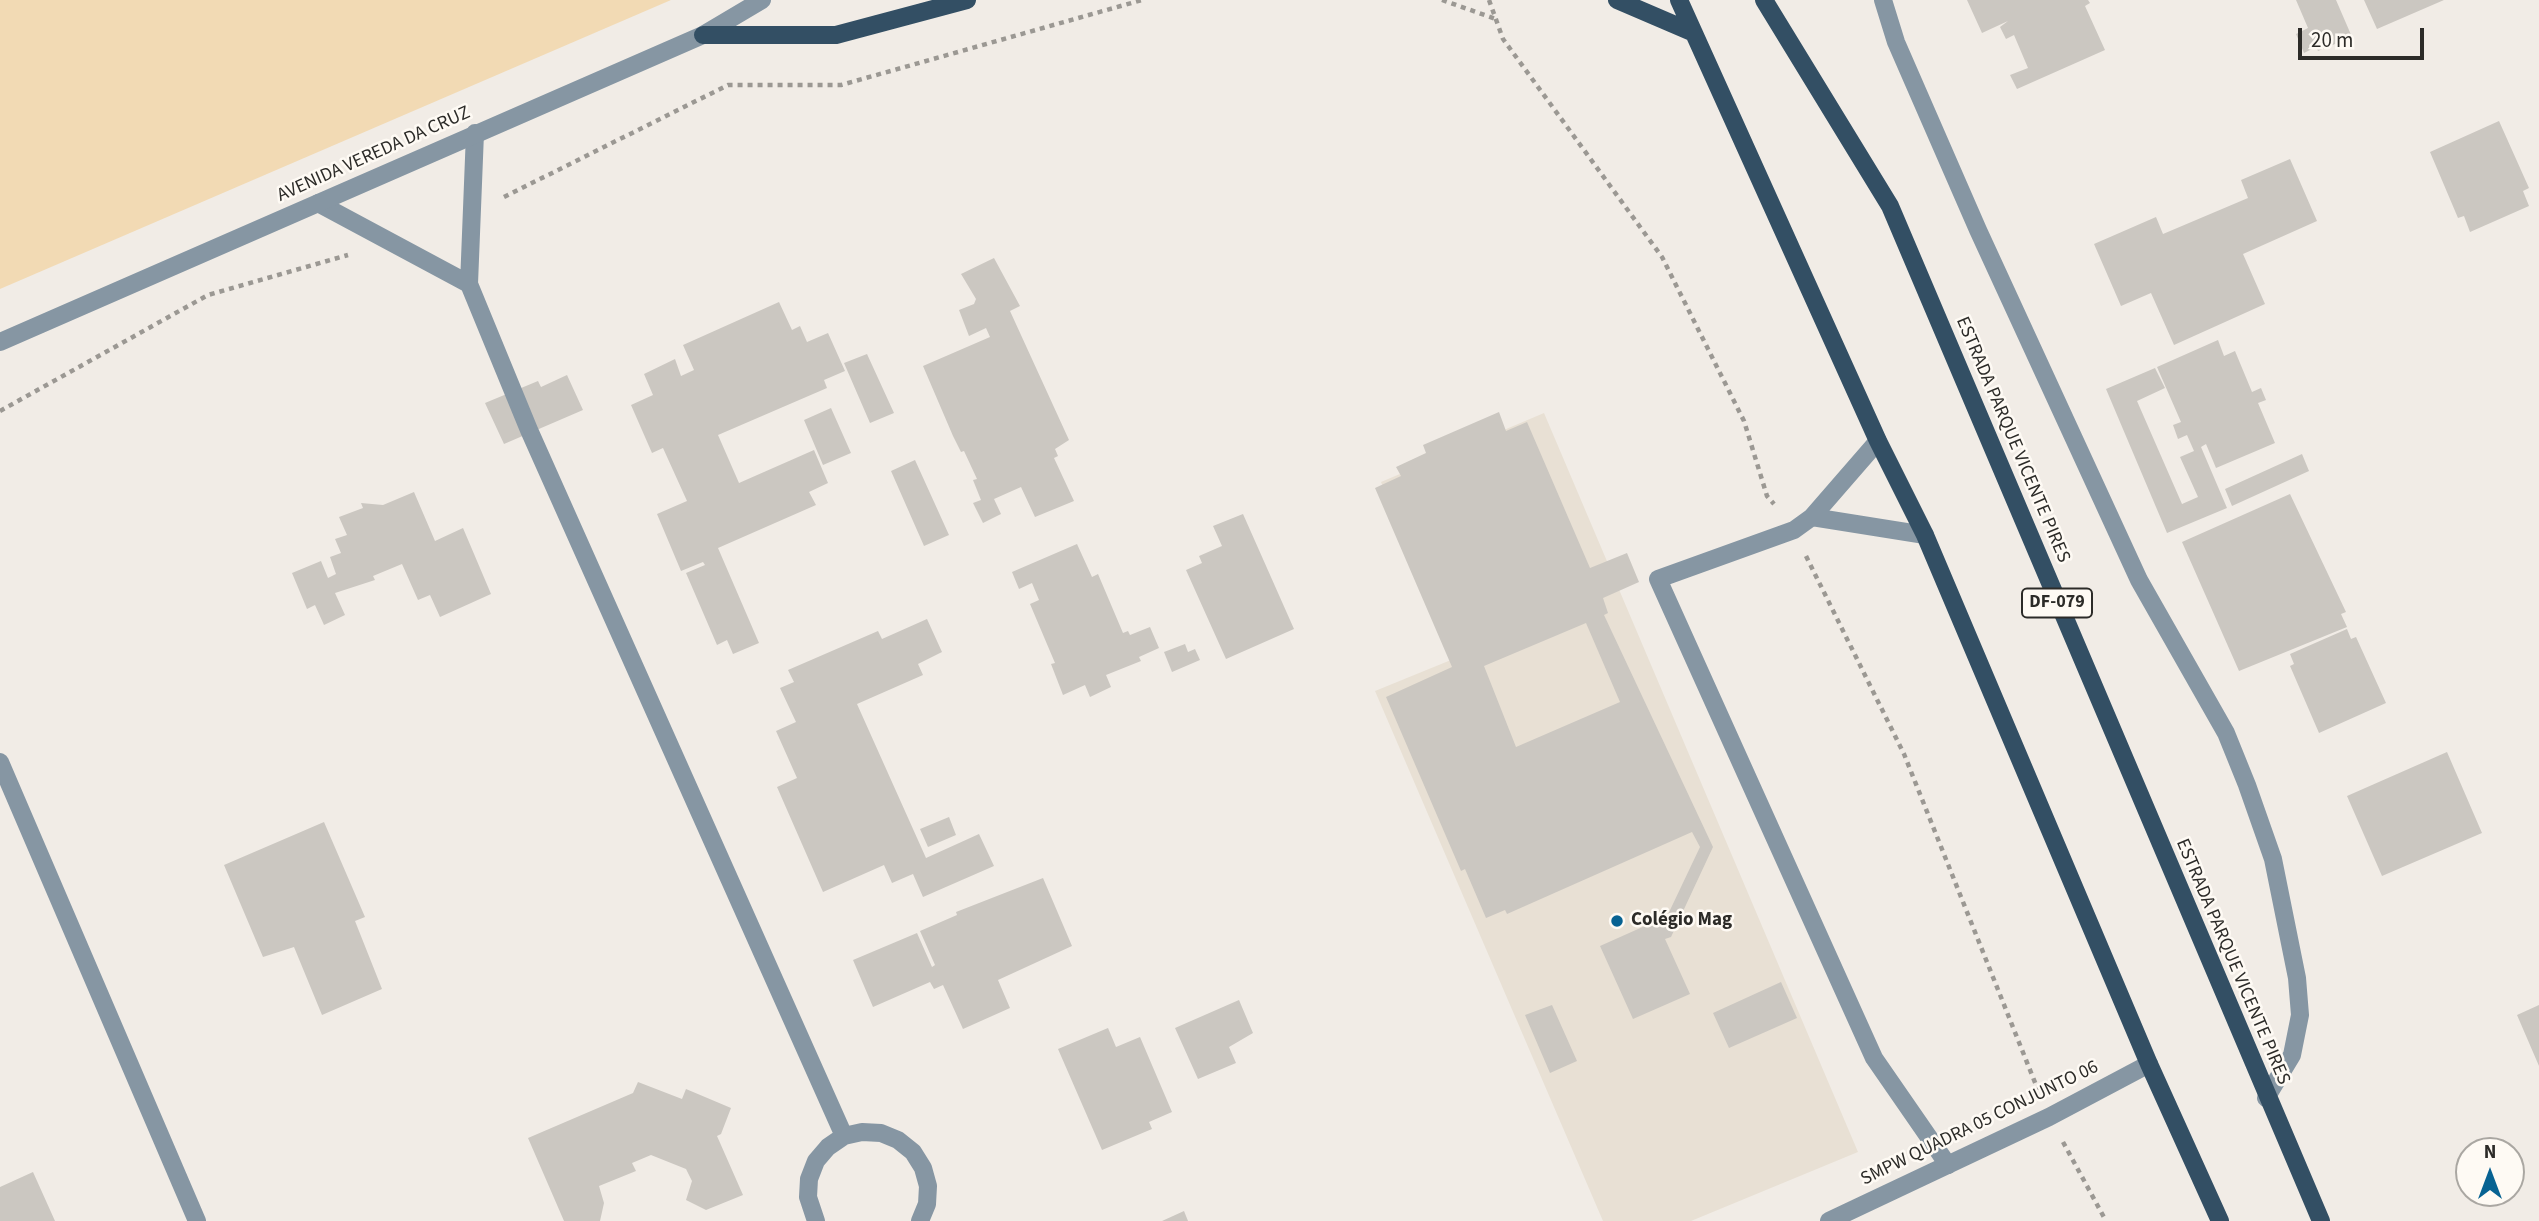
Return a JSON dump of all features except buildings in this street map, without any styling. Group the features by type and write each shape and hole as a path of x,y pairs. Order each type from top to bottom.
{"main road":[{"path":"703,35 836,35 967,0"},
{"path":"1617,0 1694,33"},
{"path":"1679,0 1878,441 1925,535 2149,1064 2220,1221"},
{"name":"ESTRADA PARQUE VICENTE PIRES","path":"1764,0 1890,206 2320,1221"}],"street":[{"name":"AVENIDA VEREDA DA CRUZ","path":"0,342 703,35 762,0"},
{"path":"1883,0 1896,42 1978,230 2133,568 2170,639 2226,733 2273,859 2297,978 2300,1015 2292,1055 2266,1098"},
{"path":"475,133 469,284 529,430 844,1136"},
{"path":"318,203 469,284"},
{"path":"1878,441 1812,517 1794,530 1658,579 1874,1058 1924,1135 1948,1165"},
{"path":"1812,517 1925,535"},
{"path":"0,762 197,1221"},
{"name":"SMPW QUADRA 05 CONJUNTO 06","path":"1829,1221 2049,1117 2149,1064"},
{"path":"816,1221 808,1197 809,1179 816,1161 828,1147 844,1136 862,1132 881,1133 898,1140 913,1152 923,1168 928,1186 927,1204 920,1221"}],"path":[{"path":"472,213 728,85 841,85 1142,0"},
{"path":"1442,0 1496,19"},
{"path":"1489,0 1503,39 1662,257 1744,421 1768,496 1794,530 1904,754 2049,1117 2106,1221"},
{"path":"0,411 208,295 391,242"}],"shaded area":[{"path":"0,0 671,0 0,289"},
{"name":"Colégio Mag","path":"1544,413 1858,1152 1691,1221 1603,1221 1375,691 1451,660 1381,482"}],"place":[{"name":"Colégio Mag","path":"1617,921"}]}
